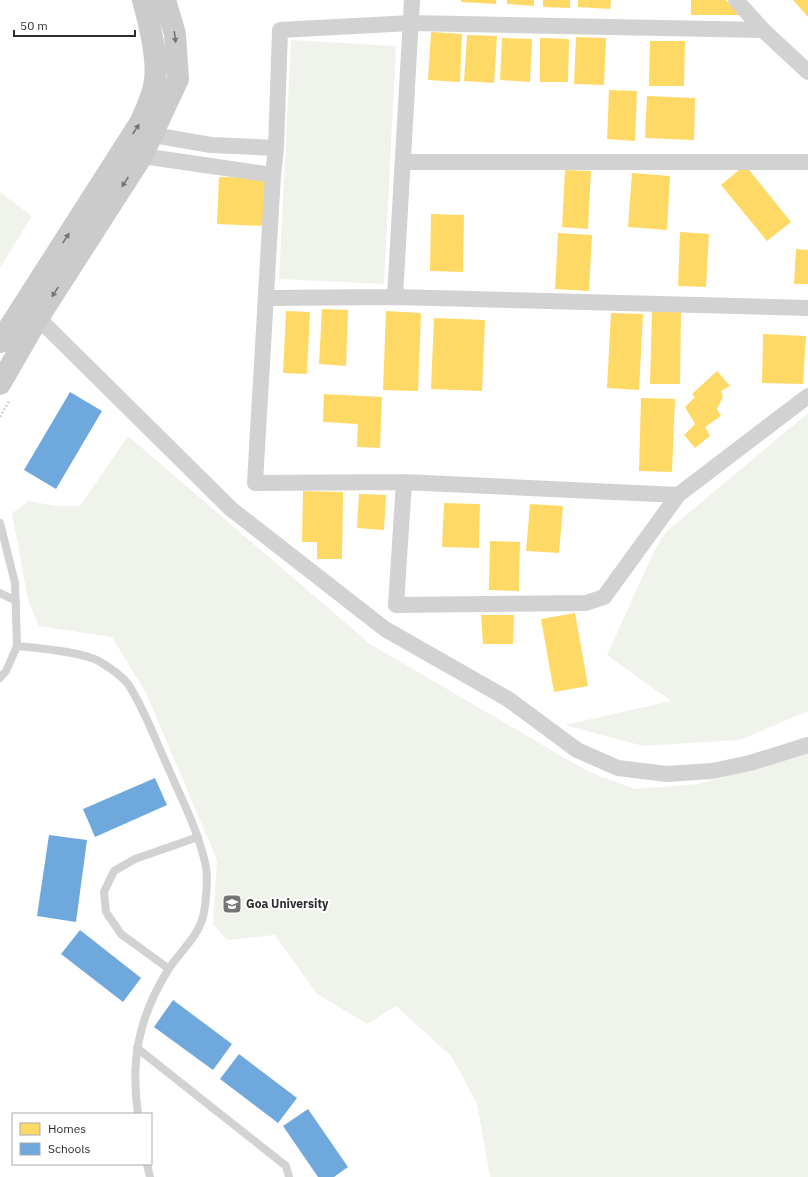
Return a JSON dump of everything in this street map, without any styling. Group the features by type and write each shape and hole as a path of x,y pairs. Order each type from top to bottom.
{"main road":[{"path":"0,342 140,123 147,108 156,79 152,36 143,0"},
{"path":"0,384 38,318 142,156 178,79 175,34 165,0"}],"street":[{"path":"395,297 412,0"},
{"path":"736,0 763,30 808,72"},
{"path":"678,495 404,482 255,483 273,175 276,148 280,30 411,23 763,30"},
{"path":"153,135 211,145 276,148"},
{"path":"142,156 273,175"},
{"path":"403,162 808,162"},
{"path":"266,298 395,297 808,308"},
{"path":"38,318 231,509 385,629 508,699 577,750 618,768 667,774 712,771 750,763 808,745"},
{"path":"404,482 396,605 586,603 604,597 678,495 808,396"}],"lane":[{"path":"0,523 15,583 17,646 6,670 0,678"},
{"path":"0,593 16,601"},
{"path":"17,646 72,653 101,662 127,683 145,715 198,837 206,868 204,913 191,943 169,969 146,1011 135,1060 138,1113"},
{"path":"169,969 120,934 106,912 104,892 114,871 135,859 198,837"},
{"path":"137,1048 286,1166 289,1177"},
{"path":"147,1165 150,1177"}],"shaded area":[{"path":"291,40 396,46 384,284 279,279"},
{"path":"0,192 32,216 0,268"},
{"path":"808,413 808,711 740,740 643,746 565,725 671,701 607,655 656,547 667,531"},
{"path":"128,436 370,644 589,772 635,789 698,784 808,753 808,1177 490,1177 477,1104 452,1057 396,1006 367,1024 317,994 275,935 227,940 213,924 217,860 146,693 112,637 39,626 28,600 12,513 29,501 56,506 80,506"}],"building: Homes":[{"path":"461,0 496,0 496,4 461,2"},
{"path":"507,0 534,0 534,6 507,4"},
{"path":"543,0 570,0 570,8 543,7"},
{"path":"578,0 611,0 610,9 578,7"},
{"path":"691,0 726,0 740,15 691,15"},
{"path":"793,0 808,0 808,17"},
{"path":"431,32 462,34 460,82 428,80"},
{"path":"467,35 497,36 494,83 464,81"},
{"path":"576,37 606,38 604,85 574,84"},
{"path":"502,38 532,39 530,82 500,80"},
{"path":"540,38 569,39 568,82 540,82"},
{"path":"650,41 685,41 684,86 649,86"},
{"path":"609,90 637,91 635,141 607,139"},
{"path":"647,96 695,98 694,140 645,138"},
{"path":"745,165 791,222 767,241 721,185"},
{"path":"565,170 591,171 588,229 562,227"},
{"path":"632,173 670,176 667,230 628,227"},
{"path":"219,177 265,178 264,226 217,224"},
{"path":"431,214 464,215 463,272 430,271"},
{"path":"680,232 709,234 706,287 678,286"},
{"path":"558,233 592,235 589,291 555,289"},
{"path":"796,249 808,250 808,284 794,284"},
{"path":"322,309 348,310 346,366 319,364"},
{"path":"286,311 310,312 307,374 283,373"},
{"path":"386,311 421,313 418,391 383,390"},
{"path":"652,311 681,312 680,384 650,384"},
{"path":"611,313 643,314 639,390 607,388"},
{"path":"434,318 485,320 482,391 431,389"},
{"path":"763,334 806,336 803,384 762,383"},
{"path":"717,371 730,386 721,391 723,397 717,409 721,416 705,427 710,436 695,448 684,435 695,424 685,407 695,397 692,394"},
{"path":"324,394 382,397 380,448 357,447 358,424 323,422"},
{"path":"641,398 675,399 672,472 639,471"},
{"path":"303,491 343,492 342,559 317,559 317,542 302,542"},
{"path":"359,494 386,495 384,530 357,528"},
{"path":"444,503 480,504 479,548 442,547"},
{"path":"530,504 563,506 559,553 526,551"},
{"path":"490,541 520,542 519,591 489,590"},
{"path":"575,613 588,686 554,692 541,619"},
{"path":"481,615 514,615 513,644 483,644"}],"building: Schools":[{"path":"70,392 102,411 56,489 24,470"},
{"path":"155,778 167,805 95,837 83,809"},
{"path":"49,835 87,840 76,922 37,916"},
{"path":"80,930 141,978 123,1002 61,954"},
{"path":"173,1000 232,1044 213,1070 154,1027"},
{"path":"239,1054 297,1098 278,1123 220,1079"},
{"path":"308,1109 348,1167 334,1177 318,1177 283,1126"}],"place":[{"name":"Goa University","path":"232,904"}]}
